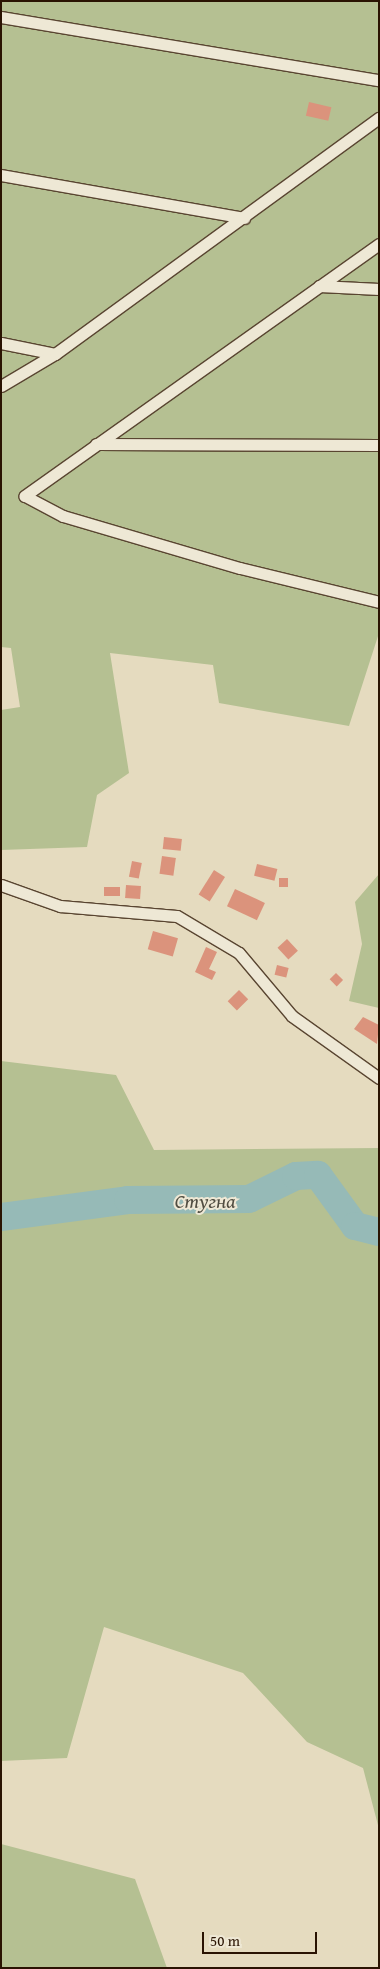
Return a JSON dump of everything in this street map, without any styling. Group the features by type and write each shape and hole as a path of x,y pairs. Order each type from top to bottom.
{"street":[{"path":"1,17 379,80"},
{"path":"1,386 55,354 379,118"},
{"path":"1,175 244,218"},
{"path":"379,244 25,496 63,516 240,568 379,602"},
{"path":"319,286 379,290"},
{"path":"1,343 55,354"},
{"path":"96,444 379,446"},
{"path":"1,885 60,906 177,916 239,953 292,1016 379,1078"}],"green space":[{"path":"1,1 379,1 379,633 349,726 219,703 213,665 110,653 129,773 97,795 87,847 1,850 1,710 20,707 11,648 1,647"},
{"path":"379,874 379,1008 349,1001 362,944 355,902"},
{"path":"1,1061 116,1075 154,1150 379,1148 379,1829 363,1768 307,1742 243,1673 104,1627 67,1758 1,1761"},
{"path":"1,1844 135,1879 167,1968 1,1968"}],"building":[{"path":"309,102 331,107 328,121 306,116"},
{"path":"164,837 182,839 181,851 163,849"},
{"path":"162,856 176,858 173,876 159,874"},
{"path":"132,861 142,863 139,879 129,877"},
{"path":"257,864 277,869 274,881 254,876"},
{"path":"214,870 225,877 210,901 199,895"},
{"path":"279,878 288,878 288,887 279,887"},
{"path":"126,885 141,886 140,899 125,898"},
{"path":"104,887 120,887 120,896 104,896"},
{"path":"235,889 265,903 257,920 227,906"},
{"path":"153,931 178,938 173,956 148,949"},
{"path":"287,939 298,951 288,960 277,948"},
{"path":"206,947 217,952 209,969 216,972 212,980 195,972"},
{"path":"277,965 289,968 286,978 275,975"},
{"path":"336,973 343,980 337,986 330,979"},
{"path":"239,990 248,999 237,1011 228,1001"},
{"path":"363,1017 379,1025 377,1044 354,1029"}],"waterway":[{"name":"Стугна","path":"1,1217 128,1200 249,1199 296,1176 318,1175 355,1226 379,1232"}]}
